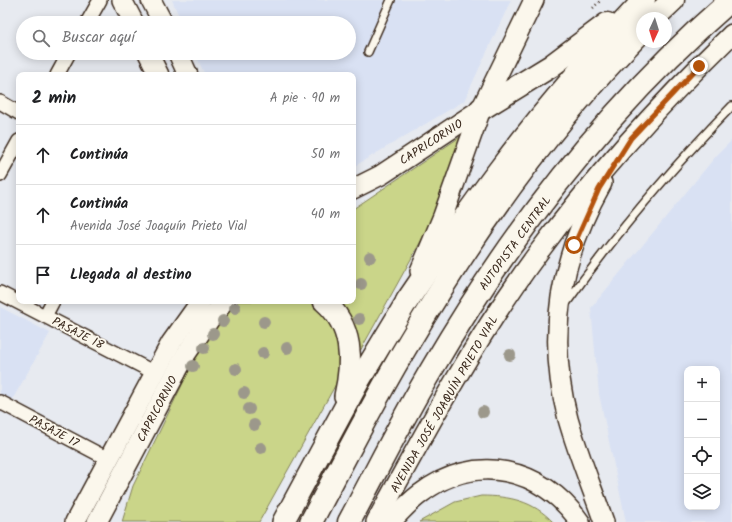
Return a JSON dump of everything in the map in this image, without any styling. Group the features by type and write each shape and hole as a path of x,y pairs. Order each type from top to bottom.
{"highway":[{"path":"481,109 551,66 589,39 636,0"},
{"path":"407,301 463,220 531,129 585,64 644,0"},
{"path":"660,12 673,0"},
{"name":"AUTOPISTA CENTRAL","path":"349,522 433,367 466,313 521,232 557,185 621,108 687,39 731,0"},
{"path":"312,522 388,379 438,293 470,244 512,185 569,112 636,38"}],"main road":[{"path":"122,0 130,16"},
{"path":"152,0 160,16"},
{"path":"283,522 372,358 407,301 440,223 481,109 534,0"},
{"name":"AVENIDA JOSÉ JOAQUÍN PRIETO VIAL","path":"376,522 449,390 503,303 575,204 631,138 699,66 732,34"},
{"path":"152,60 158,72"},
{"path":"181,60 187,72"},
{"name":"CAPRICORNIO","path":"356,188 381,175 481,109"},
{"path":"604,522 576,444 563,394 558,348 558,315 562,285 567,265 585,217 599,189 631,138"},
{"name":"CAPRICORNIO","path":"356,196 381,175"},
{"path":"171,343 189,304"},
{"name":"CAPRICORNIO","path":"75,522 171,343 199,304"},
{"name":"CAPRICORNIO","path":"97,522 186,354 210,319 222,304"},
{"path":"327,304 337,315 344,326 350,350 351,362 347,388 339,417"},
{"path":"391,522 416,497 436,484 462,473 485,469 514,472 540,483 561,499 580,522"},
{"path":"114,522 119,481"}],"street":[{"path":"91,16 100,0"},
{"path":"59,72 65,60"},
{"path":"0,102 16,111"},
{"path":"0,175 16,146"},
{"name":"PASAJE 18","path":"0,293 16,301"},
{"name":"PASAJE 18","path":"22,304 155,373"},
{"path":"45,316 51,304"},
{"name":"PASAJE 17","path":"0,402 108,459"}],"lane":[{"path":"368,52 391,0"},
{"path":"558,315 582,281 641,206 732,106"}],"shaded area":[{"path":"172,0 511,0 464,101 356,165 356,72 204,72 198,60 356,60 356,16 179,16"},
{"path":"732,140 732,522 626,522 599,394 591,308 716,156"},
{"path":"0,307 50,333 11,402 0,396"}],"green space":[{"path":"466,133 426,232 359,353 355,333 343,304 356,304 356,207"},
{"path":"236,304 313,304 324,312 337,329 341,375 259,522 122,522 133,486 199,350 217,320"},
{"path":"481,496 502,497 520,501 537,509 553,522 419,522 455,502"}],"route":[{"path":"574,245 585,217 599,189 631,138 699,66"}]}
